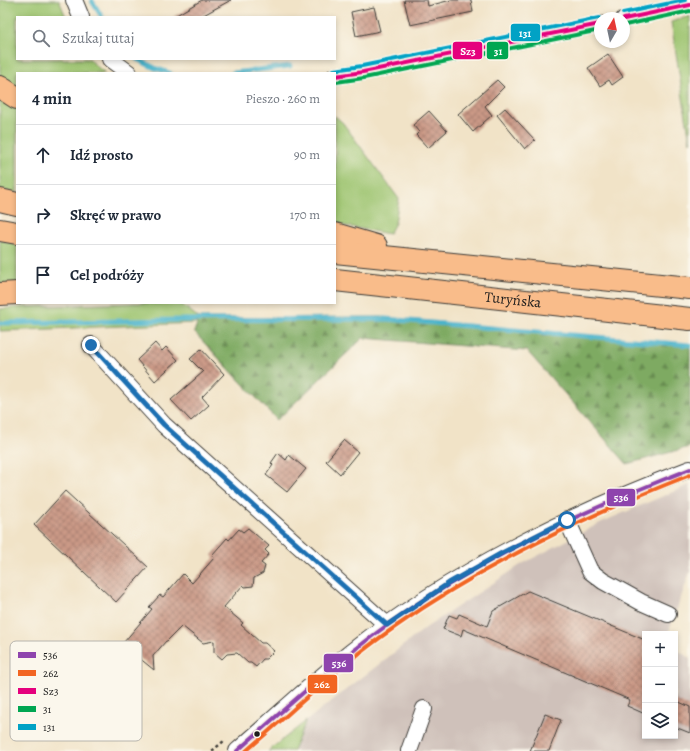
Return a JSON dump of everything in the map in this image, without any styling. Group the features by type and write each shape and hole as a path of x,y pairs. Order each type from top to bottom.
{"highway":[{"path":"0,87 16,97"},
{"path":"0,200 16,204"},
{"path":"0,230 16,233"},
{"path":"336,234 430,262"},
{"name":"Turyńska","path":"336,252 690,288"},
{"name":"Turyńska","path":"336,280 690,319"},
{"path":"336,286 387,286"},
{"path":"0,294 16,293"}],"street":[{"path":"74,0 81,16"},
{"path":"630,18 690,5"},
{"path":"336,76 363,72 594,25"},
{"path":"111,60 128,72"},
{"path":"91,345 164,425 387,625"},
{"path":"237,751 351,652 387,625 449,583 502,553 567,520 634,490 690,469"},
{"path":"567,520 590,571 641,602 668,614"},
{"path":"409,751 424,709"}],"shaded area":[{"path":"689,485 690,486 690,572 669,631 642,631 642,739 678,739 678,651 690,658 690,751 293,751 306,721 427,627 522,564 602,522"}],"green space":[{"path":"0,0 59,0 66,16 16,16 16,60 91,60 104,72 16,72 16,87 0,77"},
{"path":"690,16 690,142 671,22"},
{"path":"0,96 16,106 16,193 0,190"},
{"path":"336,117 343,123 399,199 395,223 389,234 336,224"},
{"path":"0,240 16,244 16,286 0,287"},
{"path":"106,304 181,304 199,318 196,323 0,331 0,309"},
{"path":"380,317 690,344 690,447 627,464 527,351 363,338 277,420 194,332 199,318"},
{"path":"306,721 293,751 268,751"}],"building":[{"path":"202,0 231,0 202,16 175,16"},
{"path":"404,0 427,0 428,6 451,0 471,0 473,12 410,25"},
{"path":"374,7 380,31 356,36 351,12"},
{"path":"608,54 623,77 612,85 609,80 600,86 588,68"},
{"path":"497,80 504,87 485,106 492,115 473,132 458,114"},
{"path":"505,108 535,140 525,149 497,115"},
{"path":"429,111 447,131 428,148 416,135 419,132 413,125"},
{"path":"155,343 162,351 166,347 178,360 155,381 137,360"},
{"path":"201,349 224,374 202,397 209,405 191,421 171,400 203,372 190,359"},
{"path":"344,440 358,452 340,474 326,461"},
{"path":"278,453 286,460 289,455 306,469 287,492 266,475 273,465 271,463"},
{"path":"65,491 148,567 116,602 34,525"},
{"path":"248,528 269,546 265,550 269,554 261,563 265,566 263,573 254,578 253,586 245,587 243,585 224,607 243,623 241,625 261,643 265,643 274,651 266,659 263,659 256,667 251,663 248,663 237,653 227,654 222,659 214,652 214,641 203,643 182,626 153,656 154,670 142,660 142,641 125,641 152,609 149,607 160,595 163,597 183,574 192,583 214,558 212,555 227,538 229,540 239,529 243,532"},
{"path":"528,591 642,639 642,713 627,706 630,700 463,629 461,636 443,629 449,615 457,618 459,614 487,626 493,611"},
{"path":"678,701 690,707 690,733 678,728"},
{"path":"545,714 561,720 549,751 530,751"}],"waterway":[{"path":"92,1 101,16"},
{"path":"139,60 167,72"},
{"path":"241,72 290,66"},
{"path":"0,323 385,319 690,345"}],"transit line":[{"name":"131","path":"628,12 685,0"},
{"name":"Sz3","path":"630,18 690,5"},
{"name":"31","path":"630,24 690,11"},
{"name":"131","path":"334,70 362,66 594,19"},
{"name":"Sz3","path":"336,76 363,72 594,25"},
{"name":"31","path":"336,82 364,78 594,31"},
{"name":"536","path":"237,751 350,653 425,599 498,556 573,518 690,469"},
{"name":"262","path":"246,751 319,687 375,641 465,582 538,542 575,524 690,475"}],"route":[{"path":"91,345 164,425 387,625 449,583 502,553 567,520"}]}
